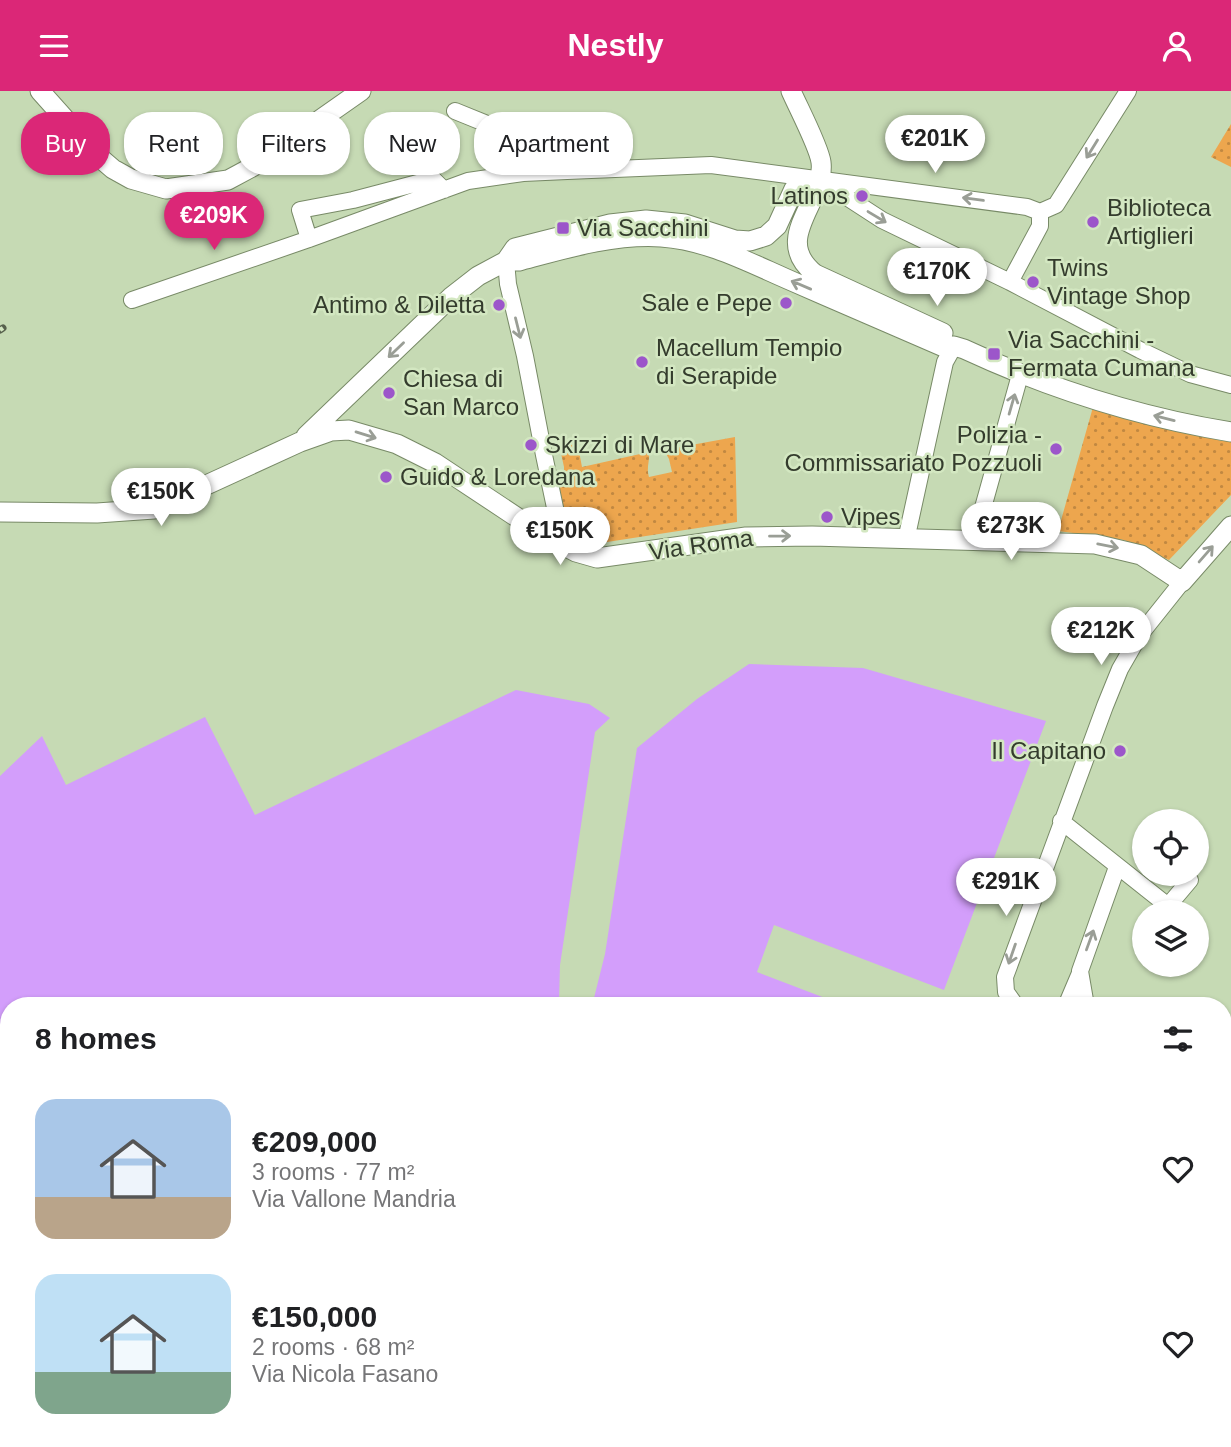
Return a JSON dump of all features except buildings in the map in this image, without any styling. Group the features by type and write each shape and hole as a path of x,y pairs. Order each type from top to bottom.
{"street":[{"path":"40,91 113,169 131,179 166,189 228,180 254,166 361,91"},
{"path":"791,91 821,162 809,188 797,237 801,258 807,268 949,335 954,346"},
{"path":"633,168 710,165 809,188 1027,207 1040,212 1056,205 1128,91"},
{"path":"455,111 474,119"},
{"path":"132,300 468,181 509,175"},
{"path":"309,239 300,210 353,200 433,179 444,190"},
{"path":"0,512 97,513 154,509 300,442 451,297 478,276 506,261 515,248 610,224 646,220 685,224 743,242 761,238 778,226 809,188"},
{"path":"809,188 1010,282 1190,374 1231,385"},
{"path":"381,191 387,210"},
{"path":"353,200 362,219"},
{"path":"1010,282 1041,226 1040,212"},
{"path":"506,261 519,261 621,239 660,237 688,240 704,244 944,347 954,346 1020,375 1137,411 1231,432"},
{"path":"506,261 508,284 550,482 562,536 568,548"},
{"path":"905,540 945,362 954,346"},
{"path":"974,540 1020,375"},
{"name":"Via Roma","path":"300,442 331,431 349,430 397,444 458,477 542,534 584,555 608,558 746,537 1095,544 1141,555 1182,582"},
{"path":"1010,997 1006,992 1005,977 1061,821 1120,669 1139,636 1231,526"},
{"path":"1061,821 1132,878"},
{"path":"1070,997 1117,867"},
{"path":"1142,886 1168,906 1185,886"},
{"path":"1080,971 1084,997"}],"shaded area":[{"path":"1231,124 1231,167 1211,157"},
{"path":"1093,407 1222,441 1231,441 1231,495 1169,560 1124,540 1058,531"},
{"path":"735,437 737,522 594,544 574,534 564,522 555,485 564,480 559,444 577,441 582,467 649,452 649,477 672,472 664,450"},
{"path":"749,664 863,668 1046,721 944,990 774,925 757,972 822,997 594,997 605,954 637,748 697,699"},
{"path":"516,690 589,704 610,718 595,732 560,965 559,997 0,997 0,776 42,736 66,785 205,717 255,815"}],"place":[{"name":"Latinos","path":"862,196"},
{"name":"Biblioteca Artiglieri","path":"1093,222"},
{"name":"Via Sacchini","path":"563,228"},
{"name":"Twins Vintage Shop","path":"1033,282"},
{"name":"Sale e Pepe","path":"786,303"},
{"name":"Antimo & Diletta","path":"499,305"},
{"name":"Via Sacchini - Fermata Cumana","path":"994,354"},
{"name":"Macellum Tempio di Serapide","path":"642,362"},
{"name":"Chiesa di San Marco","path":"389,393"},
{"name":"Skizzi di Mare","path":"531,445"},
{"name":"Polizia - Commissariato Pozzuoli","path":"1056,449"},
{"name":"Guido & Loredana","path":"386,477"},
{"name":"Vipes","path":"827,517"},
{"name":"Il Capitano","path":"1120,751"}]}
